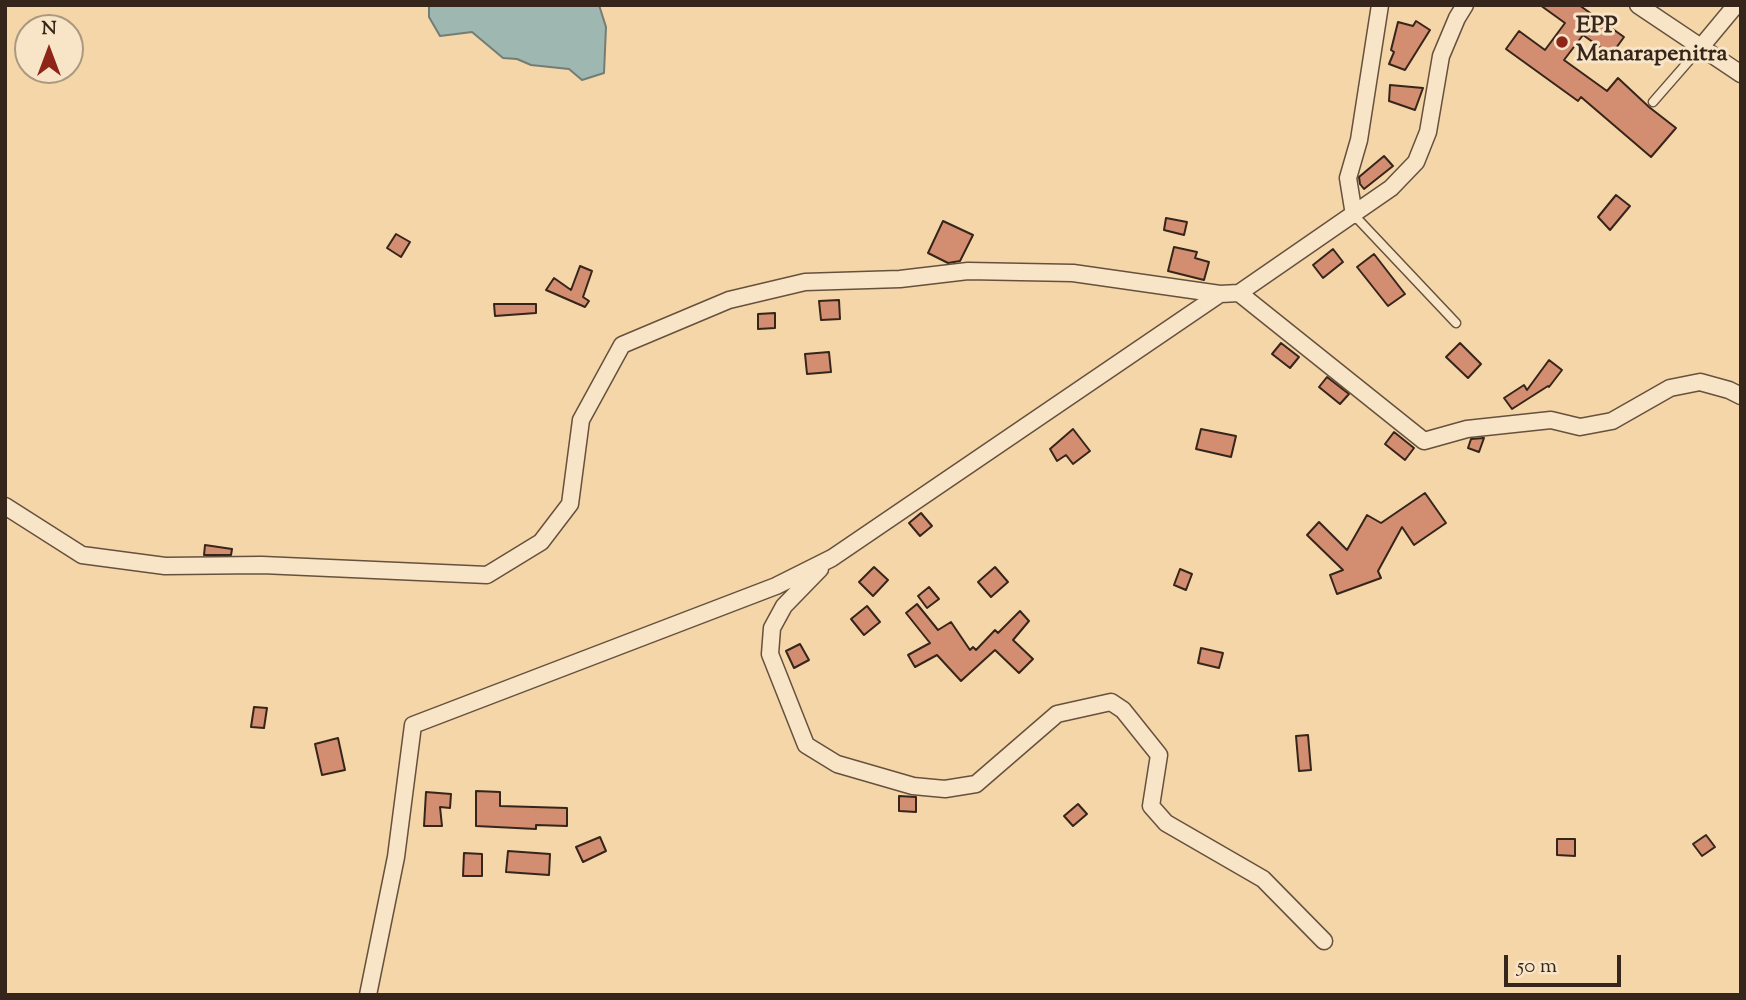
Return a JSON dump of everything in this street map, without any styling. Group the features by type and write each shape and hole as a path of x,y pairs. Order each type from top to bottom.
{"street":[{"path":"1354,215 1348,178 1359,140 1380,5"},
{"path":"5,506 82,555 165,566 262,565 487,575 541,542 570,504 580,420 622,345 729,300 805,282 900,279 968,271 1073,273 1220,294 1240,293 1391,188 1416,162 1428,132 1441,56 1465,5"},
{"path":"1638,5 1741,74"},
{"path":"1700,47 1736,5"},
{"path":"1240,293 1424,441 1467,429 1551,420 1580,428 1612,421 1670,388 1700,382 1729,390 1741,397"},
{"path":"368,995 396,857 413,725 776,586 832,558 1220,294"},
{"path":"832,558 784,606 772,628 770,654 806,745 837,764 913,786 945,789 976,784 1057,714 1111,702 1124,710 1159,755 1151,806 1166,824 1263,879 1324,941"}],"lane":[{"path":"1653,102 1700,47"},
{"path":"1354,215 1456,323"}],"water":[{"path":"429,5 599,5 606,27 604,73 582,80 569,69 531,65 517,59 503,58 472,32 440,36 429,17"}],"building":[{"path":"1540,5 1579,5 1624,37 1611,55 1583,35 1564,60 1607,91 1618,78 1676,128 1651,157 1581,97 1578,101 1506,49 1519,31 1545,50 1565,23"},
{"path":"1416,21 1430,30 1405,70 1389,64 1394,52 1391,50 1398,22 1413,26"},
{"path":"1390,85 1423,88 1415,110 1389,101"},
{"path":"1384,156 1393,166 1364,189 1359,177"},
{"path":"1616,195 1630,206 1610,230 1598,217"},
{"path":"1166,218 1187,222 1184,235 1164,230"},
{"path":"943,221 973,235 960,261 948,263 928,253"},
{"path":"396,234 410,242 401,257 387,248"},
{"path":"1174,247 1197,252 1195,258 1209,262 1204,280 1168,271"},
{"path":"1333,249 1343,262 1323,278 1313,265"},
{"path":"1374,254 1405,294 1388,306 1357,267"},
{"path":"580,266 592,271 583,297 589,301 585,307 546,290 554,278 571,290"},
{"path":"839,300 840,319 821,320 819,301"},
{"path":"494,304 536,304 536,313 495,316"},
{"path":"775,313 775,328 758,329 758,314"},
{"path":"1281,343 1299,357 1290,368 1272,354"},
{"path":"1460,343 1481,364 1468,378 1446,357"},
{"path":"829,352 831,372 807,374 805,354"},
{"path":"1549,360 1562,370 1549,387 1512,409 1504,398 1524,385 1527,390"},
{"path":"1327,377 1349,394 1340,404 1319,387"},
{"path":"1073,429 1090,451 1073,464 1066,455 1057,461 1050,449"},
{"path":"1201,429 1236,436 1231,457 1196,449"},
{"path":"1394,432 1414,448 1405,460 1385,444"},
{"path":"1484,438 1479,452 1468,448 1471,439"},
{"path":"1425,493 1446,523 1414,545 1402,527 1378,571 1381,578 1337,594 1330,575 1343,570 1307,535 1319,522 1347,550 1367,515 1381,523"},
{"path":"921,513 932,526 920,536 909,523"},
{"path":"205,545 232,549 231,555 204,555"},
{"path":"874,567 888,580 873,596 859,582"},
{"path":"995,567 1008,582 991,597 978,582"},
{"path":"1180,569 1192,574 1186,590 1174,585"},
{"path":"929,587 939,599 927,608 918,596"},
{"path":"917,604 938,630 951,622 970,650 973,647 976,650 995,630 998,633 1020,611 1029,621 1013,640 1033,659 1019,673 995,650 961,681 937,655 915,667 908,655 930,643 906,613"},
{"path":"867,606 880,622 864,635 851,619"},
{"path":"800,644 809,660 794,668 786,651"},
{"path":"1201,648 1223,653 1219,668 1198,663"},
{"path":"254,707 267,708 264,728 251,727"},
{"path":"1308,735 1311,770 1299,771 1296,736"},
{"path":"338,738 345,770 322,775 315,744"},
{"path":"476,791 500,792 500,806 567,808 567,826 536,825 536,829 476,826"},
{"path":"426,792 451,794 450,808 440,807 442,826 424,826"},
{"path":"899,796 916,797 916,812 899,811"},
{"path":"1078,804 1087,814 1073,826 1064,816"},
{"path":"1706,835 1715,847 1702,856 1693,844"},
{"path":"600,837 606,851 583,862 576,847"},
{"path":"1557,839 1575,839 1575,856 1557,855"},
{"path":"508,851 550,854 549,875 506,872"},
{"path":"464,853 482,854 482,876 463,876"}],"place":[{"name":"EPP Manarapenitra","path":"1562,42"}]}
